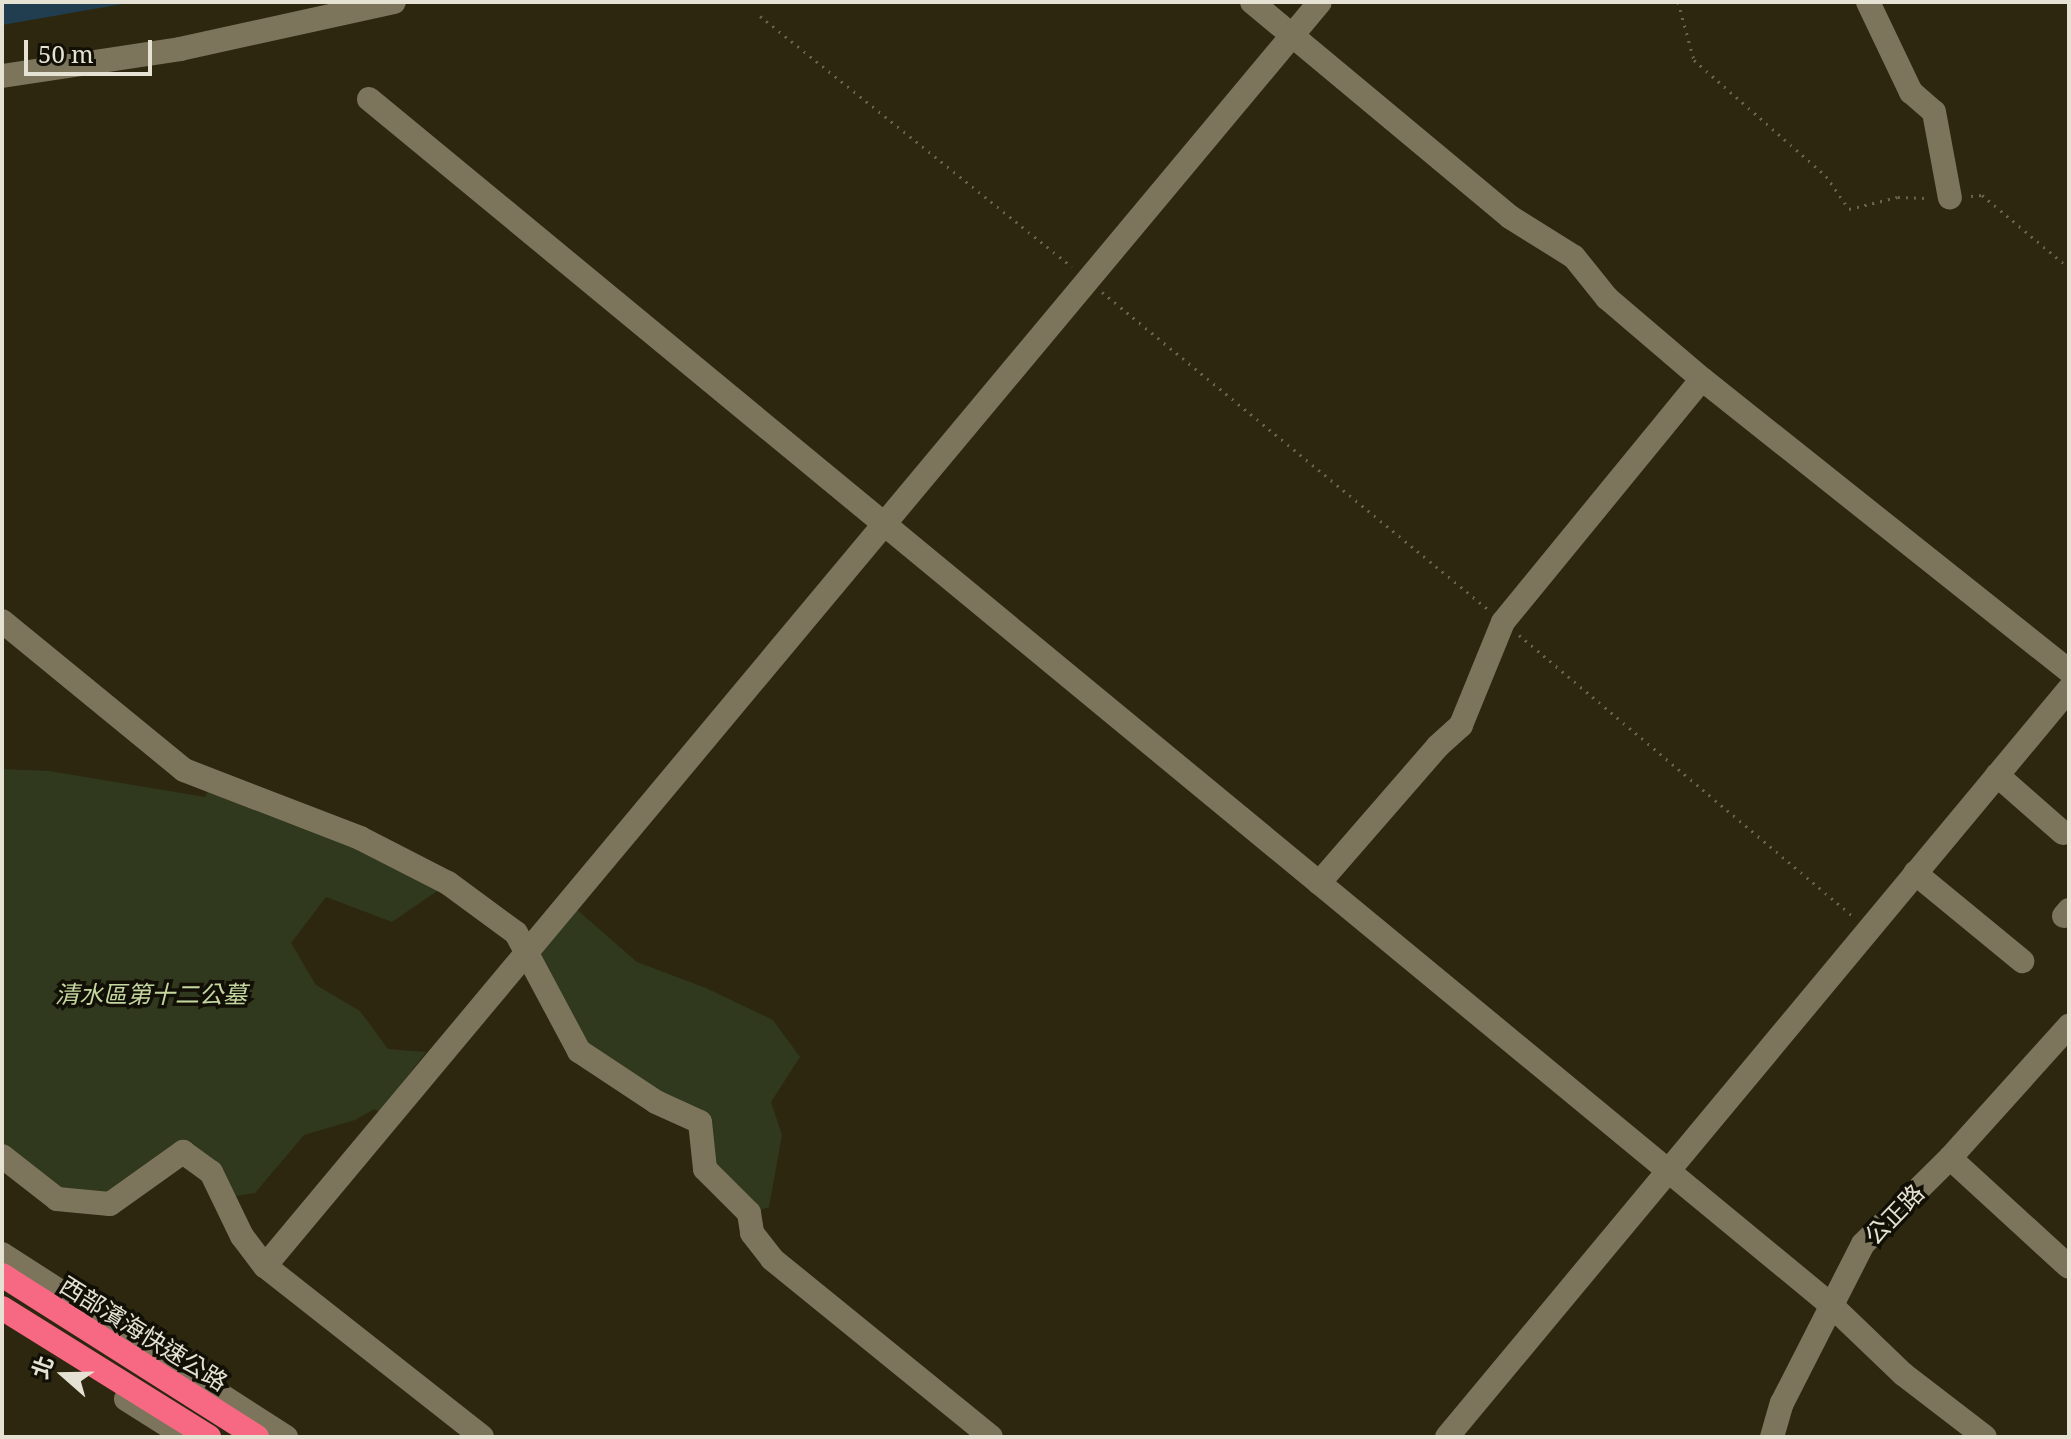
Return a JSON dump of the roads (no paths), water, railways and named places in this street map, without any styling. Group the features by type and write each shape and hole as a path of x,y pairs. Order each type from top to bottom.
{"highway":[{"name":"西部濱海快速公路","path":"2,1275 257,1437"},
{"path":"2,1308 209,1437"}],"street":[{"path":"2,76 180,49 394,2"},
{"path":"1252,2 1510,217 1574,257 1607,298 1702,379 2069,671"},
{"path":"265,1266 1320,2"},
{"path":"1868,2 1911,92 1934,112 1950,198"},
{"path":"369,99 884,528 1830,1304 1903,1374 1985,1437"},
{"path":"1319,883 1438,746 1461,725 1503,622 1702,379"},
{"path":"2,621 184,770 360,838 448,883 516,933 579,1051 656,1102 700,1122 705,1169 749,1213 752,1233 772,1259 991,1437"},
{"path":"1447,1437 2069,689"},
{"path":"1997,775 2063,833"},
{"path":"1915,873 2022,961"},
{"name":"公正路","path":"1772,1437 1782,1403 1863,1244 1950,1158 2069,1026"},
{"path":"2,1156 57,1199 110,1204 183,1152 211,1172 242,1236 265,1266 482,1437"},
{"path":"1950,1158 2069,1267"},
{"path":"2,1254 286,1437"},
{"path":"2,1320 186,1437"}],"water":[{"path":"2,2 134,2 2,25"}],"park label":[{"name":"清水區第十二公墓","path":"151,994"}]}
